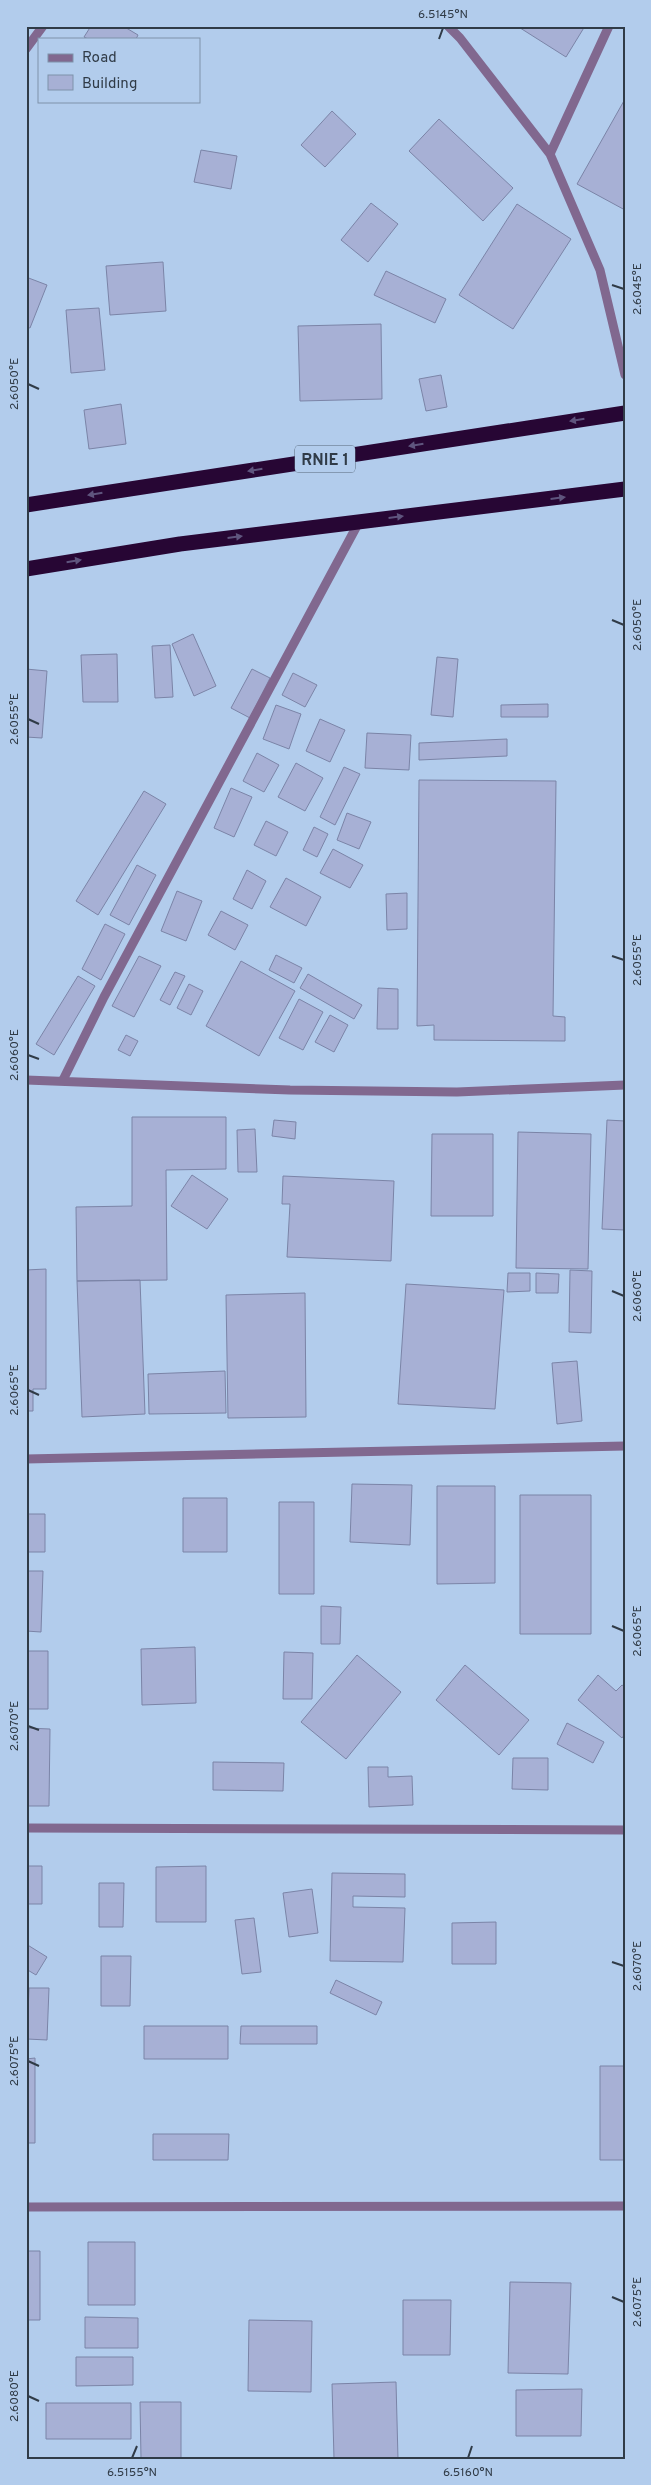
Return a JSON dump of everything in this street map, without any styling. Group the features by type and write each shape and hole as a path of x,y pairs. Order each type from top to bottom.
{"highway":[{"name":"RNIE 1","path":"26,505 625,413"},
{"path":"26,568 180,544 625,489"}],"street":[{"path":"26,49 43,26"},
{"path":"448,26 460,38 550,154 600,270 625,375"},
{"path":"550,154 609,26"},
{"path":"63,1080 104,997 359,522"},
{"path":"26,1080 300,1090 457,1092 625,1085"},
{"path":"26,1459 625,1446"},
{"path":"26,1828 625,1830"},
{"path":"26,2207 625,2206"}],"building":[{"path":"91,26 123,26 138,35 136,38 84,37"},
{"path":"517,26 585,26 566,57"},
{"path":"625,99 625,210 577,184"},
{"path":"332,111 356,134 325,167 301,145"},
{"path":"439,119 513,188 483,221 409,151"},
{"path":"201,150 237,156 231,189 194,182"},
{"path":"371,203 398,224 368,262 341,240"},
{"path":"517,204 571,239 513,329 459,295"},
{"path":"163,262 166,311 110,315 106,266"},
{"path":"386,271 446,299 435,323 374,295"},
{"path":"26,277 47,285 30,328 26,327"},
{"path":"99,308 105,370 71,373 66,310"},
{"path":"381,324 382,399 300,401 298,326"},
{"path":"441,375 447,407 426,411 419,379"},
{"path":"121,404 126,444 89,449 84,410"},
{"path":"193,634 216,686 194,696 172,644"},
{"path":"170,645 173,697 155,698 152,646"},
{"path":"117,654 118,702 83,702 81,655"},
{"path":"437,657 458,659 453,717 431,715"},
{"path":"26,669 47,671 42,738 26,737"},
{"path":"252,669 270,678 250,718 231,708"},
{"path":"293,673 317,685 305,707 282,695"},
{"path":"548,704 548,717 501,717 501,705"},
{"path":"276,705 301,714 289,749 263,739"},
{"path":"320,719 345,730 330,762 306,751"},
{"path":"367,733 411,735 409,770 365,768"},
{"path":"507,739 507,756 419,760 419,743"},
{"path":"257,753 279,765 264,792 243,781"},
{"path":"296,763 323,778 305,811 278,797"},
{"path":"344,767 360,774 335,825 320,817"},
{"path":"419,780 556,781 553,1016 565,1017 565,1041 434,1040 434,1025 417,1026"},
{"path":"231,788 252,797 234,837 214,828"},
{"path":"144,791 166,804 98,915 76,901"},
{"path":"347,813 371,822 359,849 337,840"},
{"path":"266,821 288,832 276,856 254,845"},
{"path":"314,827 328,834 317,857 303,850"},
{"path":"333,849 363,865 350,888 320,873"},
{"path":"137,865 156,875 129,925 110,915"},
{"path":"247,870 266,881 252,909 233,899"},
{"path":"286,878 321,897 306,926 270,907"},
{"path":"177,891 202,901 186,941 161,931"},
{"path":"407,893 407,929 387,930 386,894"},
{"path":"221,911 248,925 235,950 208,935"},
{"path":"105,924 125,934 101,980 82,969"},
{"path":"276,955 302,968 294,983 269,970"},
{"path":"139,956 161,966 134,1017 112,1006"},
{"path":"241,961 295,991 259,1056 206,1026"},
{"path":"175,972 185,976 170,1005 160,1000"},
{"path":"308,974 362,1005 354,1019 300,988"},
{"path":"78,976 95,986 54,1055 36,1044"},
{"path":"189,984 203,991 191,1015 177,1008"},
{"path":"378,988 398,989 398,1029 377,1029"},
{"path":"299,999 323,1012 303,1050 279,1038"},
{"path":"330,1015 348,1025 334,1052 315,1042"},
{"path":"126,1035 138,1041 130,1056 118,1050"},
{"path":"132,1117 226,1117 226,1169 166,1170 167,1280 77,1281 76,1207 132,1206"},
{"path":"274,1120 296,1122 295,1139 272,1136"},
{"path":"607,1120 625,1121 625,1230 602,1229"},
{"path":"255,1129 257,1172 238,1172 237,1130"},
{"path":"518,1132 591,1134 588,1269 516,1268"},
{"path":"432,1134 493,1134 493,1216 431,1216"},
{"path":"192,1175 228,1199 207,1229 171,1206"},
{"path":"283,1176 394,1181 391,1261 287,1257 290,1204 282,1204"},
{"path":"46,1269 46,1389 33,1389 33,1411 26,1411 26,1270"},
{"path":"570,1270 592,1271 591,1333 569,1332"},
{"path":"508,1273 530,1273 530,1291 507,1292"},
{"path":"536,1273 559,1274 558,1293 536,1293"},
{"path":"140,1280 145,1414 82,1417 77,1281"},
{"path":"406,1284 504,1290 495,1409 398,1404"},
{"path":"305,1293 306,1417 228,1418 226,1295"},
{"path":"577,1361 582,1421 557,1424 552,1363"},
{"path":"225,1371 226,1413 149,1414 148,1374"},
{"path":"352,1484 412,1485 410,1545 350,1542"},
{"path":"437,1486 495,1486 495,1583 437,1584"},
{"path":"520,1495 591,1495 591,1634 520,1634"},
{"path":"183,1498 227,1498 227,1552 183,1552"},
{"path":"279,1502 314,1502 314,1594 279,1594"},
{"path":"26,1514 45,1514 45,1552 26,1552"},
{"path":"26,1571 43,1571 41,1632 26,1631"},
{"path":"321,1606 341,1607 340,1644 321,1644"},
{"path":"195,1647 196,1703 142,1705 141,1649"},
{"path":"26,1651 48,1651 48,1709 26,1709"},
{"path":"284,1652 313,1653 312,1699 283,1699"},
{"path":"357,1655 401,1692 346,1759 301,1722"},
{"path":"465,1665 529,1720 499,1755 436,1700"},
{"path":"598,1675 616,1691 622,1685 625,1687 625,1734 622,1738 578,1700"},
{"path":"567,1723 604,1742 593,1763 557,1744"},
{"path":"26,1728 50,1729 49,1806 26,1806"},
{"path":"513,1758 548,1758 548,1790 512,1789"},
{"path":"213,1762 284,1763 283,1791 213,1790"},
{"path":"368,1767 388,1767 388,1777 412,1776 413,1805 369,1807"},
{"path":"26,1866 42,1866 42,1904 26,1904"},
{"path":"206,1866 206,1922 156,1922 156,1867"},
{"path":"332,1873 405,1874 405,1897 353,1896 353,1907 405,1908 403,1962 330,1961"},
{"path":"99,1883 124,1883 123,1927 99,1927"},
{"path":"312,1889 318,1933 289,1937 283,1893"},
{"path":"254,1918 261,1972 242,1974 235,1920"},
{"path":"496,1922 496,1964 452,1964 452,1923"},
{"path":"26,1944 47,1957 36,1975 26,1969"},
{"path":"101,1956 131,1956 130,2006 101,2006"},
{"path":"336,1980 382,2002 376,2015 330,1993"},
{"path":"29,1988 49,1988 47,2040 27,2039"},
{"path":"144,2026 228,2026 228,2059 144,2059"},
{"path":"241,2026 317,2026 317,2044 240,2044"},
{"path":"35,2058 35,2143 26,2143 26,2059"},
{"path":"600,2066 625,2066 625,2160 600,2160"},
{"path":"153,2134 229,2134 228,2160 153,2160"},
{"path":"88,2242 135,2242 135,2305 88,2305"},
{"path":"26,2251 40,2251 40,2320 26,2320"},
{"path":"510,2282 571,2283 568,2374 508,2373"},
{"path":"403,2300 451,2300 450,2355 403,2355"},
{"path":"85,2317 138,2318 138,2348 85,2348"},
{"path":"249,2320 312,2321 311,2392 248,2391"},
{"path":"76,2357 133,2357 133,2385 76,2386"},
{"path":"396,2382 398,2459 334,2459 332,2384"},
{"path":"582,2389 581,2436 516,2436 516,2390"},
{"path":"140,2402 181,2402 181,2459 141,2459"},
{"path":"46,2403 131,2403 131,2439 46,2439"}]}
